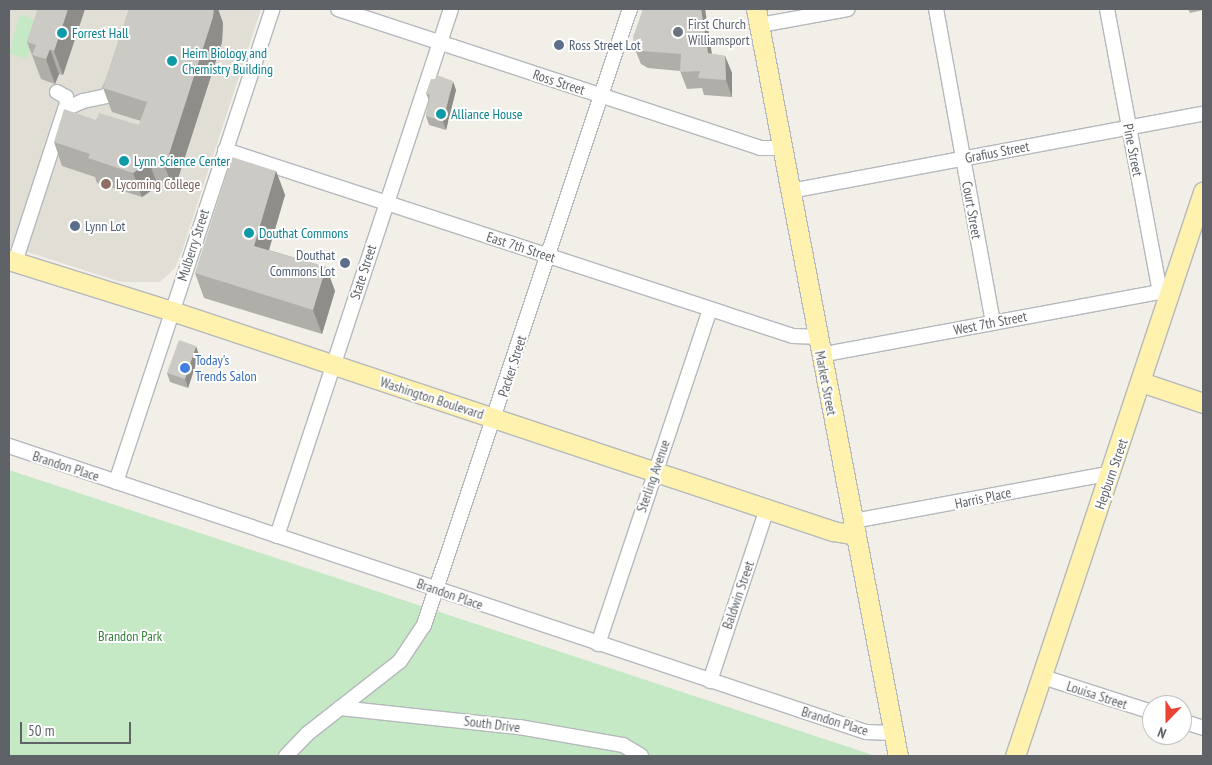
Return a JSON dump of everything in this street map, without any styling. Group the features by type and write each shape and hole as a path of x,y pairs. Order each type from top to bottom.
{"main road":[{"name":"Market Street","path":"758,17 898,756"},
{"name":"Hepburn Street","path":"1015,756 1112,473 1141,382 1165,293 1198,226 1203,192"},
{"name":"Washington Boulevard","path":"12,261 172,311 833,532 855,528"},
{"path":"1141,382 1203,403"}],"street":[{"name":"Mulberry Street","path":"116,482 272,9"},
{"name":"Ross Street","path":"338,9 760,148 782,148"},
{"name":"State Street","path":"277,536 451,9"},
{"name":"Packer Street","path":"286,756 340,708 400,662 424,625 438,590 630,9"},
{"path":"758,17 848,9"},
{"name":"Court Street","path":"936,9 993,323"},
{"name":"Pine Street","path":"1107,9 1129,128 1165,293"},
{"path":"67,106 109,95 120,66"},
{"path":"12,261 67,106 66,97 57,92"},
{"name":"Grafius Street","path":"790,191 1203,114"},
{"name":"East 7th Street","path":"225,150 819,346"},
{"name":"West 7th Street","path":"819,346 993,323 1165,293"},
{"name":"Sterling Avenue","path":"598,644 710,309"},
{"name":"Brandon Place","path":"9,446 866,732 893,733"},
{"name":"Harris Place","path":"855,528 1112,473"},
{"name":"Baldwin Street","path":"710,681 767,510"},
{"name":"Louisa Street","path":"1043,677 1142,709"},
{"name":"South Drive","path":"340,708 519,727 623,744 641,756"}],"shaded area":[{"name":"Lycoming College","path":"9,9 261,9 182,251 175,268 160,282 121,282 9,246"}],"green space":[{"path":"20,14 39,21 27,59 9,53"},
{"name":"Brandon Park","path":"9,470 876,756 9,756"}],"building":[{"path":"38,9 68,9 54,51 50,49 46,59 32,55 36,45 27,42"},
{"path":"129,9 214,9 165,167 149,162 133,173 88,158 90,154 54,142 64,109 96,120 99,113 139,125 147,102 103,88"},
{"name":"First Church Williamsport","path":"643,9 701,9 708,53 725,56 726,80 698,78 700,71 680,72 681,54 642,51 634,47 633,37"},
{"name":"Alliance House","path":"437,75 453,81 443,121 426,116 430,95 426,93 431,79 436,79"},
{"path":"232,157 276,171 254,246 326,267 313,310 195,273"},
{"path":"179,340 196,346 185,379 167,373"}],"place":[{"name":"First Church Williamsport","path":"678,32"},
{"name":"Forrest Hall","path":"62,33"},
{"name":"Ross Street Lot","path":"559,45"},
{"name":"Heim Biology and Chemistry Building","path":"172,61"},
{"name":"Alliance House","path":"441,114"},
{"name":"Lynn Science Center","path":"124,161"},
{"name":"Lycoming College","path":"106,184"},
{"name":"Lynn Lot","path":"75,226"},
{"name":"Douthat Commons","path":"249,233"},
{"name":"Douthat Commons Lot","path":"345,263"},
{"name":"Today's Trends Salon","path":"185,368"}]}
